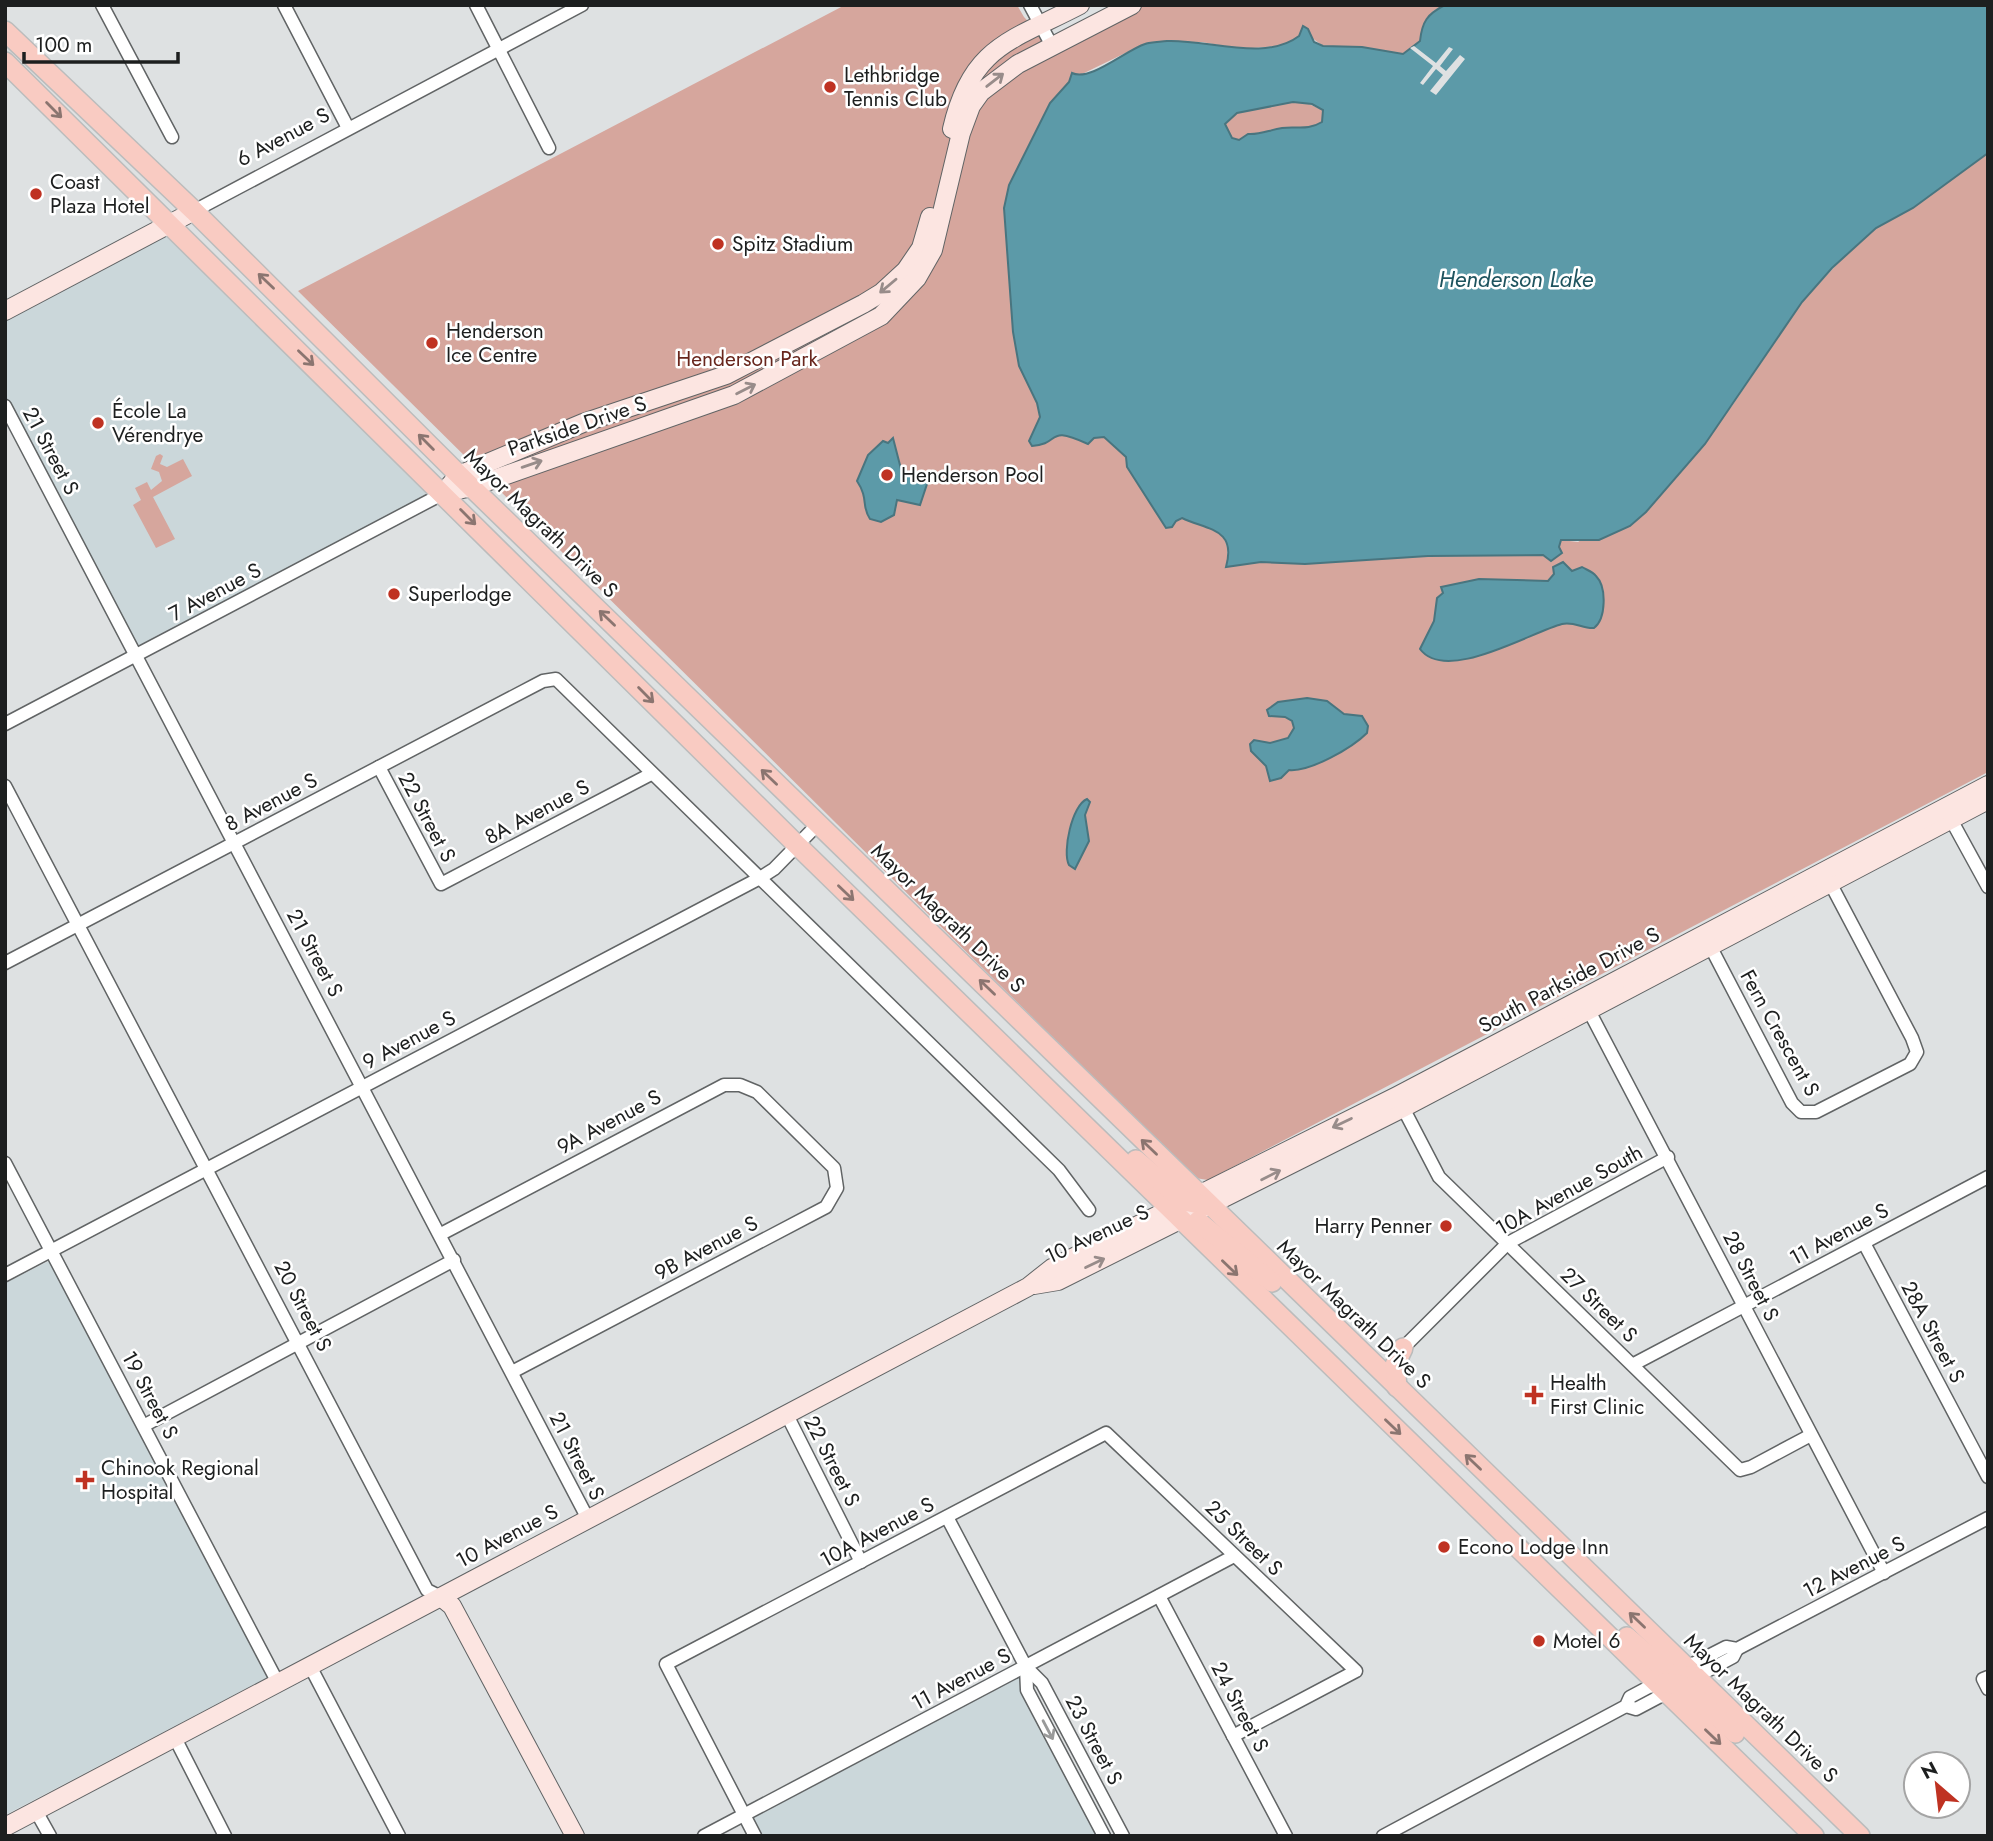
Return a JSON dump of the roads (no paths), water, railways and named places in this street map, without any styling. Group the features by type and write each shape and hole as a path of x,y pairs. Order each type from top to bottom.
{"main road":[{"name":"Mayor Magrath Drive S","path":"5,32 194,211 818,824 1517,1546 1798,1777 1860,1836"},
{"name":"Mayor Magrath Drive S","path":"5,62 1023,1066 1189,1208 1330,1322 1397,1387 1677,1680 1778,1801 1814,1836"},
{"path":"1367,1358 1389,1358 1403,1348"},
{"path":"1397,1387 1395,1365 1403,1348"},
{"path":"1778,1801 1829,1836"}],"street":[{"path":"102,5 172,137"},
{"path":"284,5 348,128"},
{"path":"476,5 549,148"},
{"name":"6 Avenue S","path":"5,311 582,5"},
{"path":"1030,5 1052,46"},
{"name":"Parkside Drive S","path":"444,493 583,423 736,370 881,293 906,270 926,236 954,118 970,75 993,51 1080,5"},
{"name":"Parkside Drive S","path":"466,481 734,395 881,316 917,278 933,250 961,133 971,106 981,92 1000,75 1132,5"},
{"name":"21 Street S","path":"5,406 588,1519"},
{"name":"7 Avenue S","path":"5,724 444,493"},
{"name":"8 Avenue S","path":"5,963 543,681 556,679 651,774"},
{"name":"22 Street S","path":"379,767 441,884"},
{"path":"651,774 1059,1170 1089,1209"},
{"name":"8A Avenue S","path":"441,884 651,774"},
{"name":"South Parkside Drive S","path":"1189,1208 1400,1102 1948,813 1988,785"},
{"name":"20 Street S","path":"5,786 76,926 427,1590 452,1605 575,1836"},
{"name":"South Parkside Drive S","path":"1948,813 1988,800"},
{"path":"1948,813 1988,887"},
{"name":"9 Avenue S","path":"5,1275 761,878 774,869 818,824"},
{"name":"Fern Crescent S","path":"1707,940 1792,1103 1801,1112 1816,1112 1910,1064 1917,1052 1913,1038 1827,876"},
{"name":"28 Street S","path":"1585,1004 1885,1573"},
{"name":"9A Avenue S","path":"441,1234 718,1087 740,1085 757,1092 792,1125"},
{"name":"27 Street S","path":"1400,1102 1439,1177 1740,1470 1751,1467 1811,1435"},
{"name":"9B Avenue S","path":"512,1371 826,1207 837,1188 836,1171 792,1125"},
{"name":"10A Avenue South","path":"1403,1348 1508,1243 1668,1157"},
{"name":"19 Street S","path":"5,1163 145,1425 278,1683"},
{"name":"11 Avenue S","path":"1633,1364 1988,1178"},
{"name":"10 Avenue S","path":"5,1827 1031,1286 1052,1268 1189,1208"},
{"name":"28A Street S","path":"1864,1242 1988,1477"},
{"path":"145,1425 454,1260"},
{"name":"22 Street S","path":"788,1415 861,1562"},
{"name":"10A Avenue S","path":"744,1814 666,1664 1106,1433"},
{"name":"25 Street S","path":"1106,1433 1356,1671 1233,1736"},
{"name":"23 Street S","path":"947,1517 1026,1667 1042,1683 1123,1836"},
{"name":"12 Avenue S","path":"1382,1836 1626,1706 1636,1709 1726,1647 1737,1648 1988,1518"},
{"name":"11 Avenue S","path":"704,1836 1234,1556"},
{"name":"24 Street S","path":"1159,1596 1286,1836"},
{"path":"310,1666 399,1836"},
{"name":"23 Street S","path":"1026,1667 1027,1690 1104,1836"},
{"path":"175,1738 226,1836"},
{"path":"36,1811 50,1836"},
{"path":"744,1814 755,1836"}],"water":[{"name":"Henderson Lake","path":"1445,5 1988,5 1988,153 1913,208 1876,228 1832,268 1802,302 1705,444 1646,512 1630,526 1599,540 1561,540 1559,547 1562,553 1551,561 1543,555 1428,556 1305,564 1261,562 1226,567 1228,554 1224,538 1210,528 1182,518 1172,527 1166,528 1127,467 1126,457 1104,437 1094,438 1088,444 1059,435 1041,445 1032,446 1029,441 1040,417 1037,403 1019,366 1013,332 1004,208 1009,185 1050,103 1069,82 1072,73 1088,73 1137,47 1153,42 1183,41 1235,48 1270,47 1285,44 1299,36 1303,26 1308,29 1314,42 1323,46 1362,47 1403,54 1420,41 1426,19","holes":["1293,102 1312,104 1323,110 1322,122 1312,126 1248,134 1239,140 1232,138 1225,124 1237,113"]},
{"name":"Henderson Pool","path":"893,438 901,469 928,481 920,505 897,500 894,515 881,522 870,519 857,481 868,455 883,441 888,443"},
{"path":"1563,562 1572,571 1582,567 1600,581 1604,603 1601,618 1594,628 1562,624 1468,659 1449,661 1432,658 1420,649 1434,621 1437,598 1443,593 1441,587 1479,579 1548,581 1554,574 1553,567"},
{"path":"1307,698 1327,701 1344,714 1362,716 1368,726 1367,733 1330,758 1298,770 1289,770 1281,778 1270,781 1266,766 1251,751 1250,744 1254,740 1270,743 1288,738 1294,728 1292,721 1285,717 1269,716 1267,710 1278,702"},
{"path":"1087,799 1090,802 1085,815 1089,841 1075,869 1069,865 1067,859 1068,840 1077,810"}],"place":[{"name":"Lethbridge Tennis Club","path":"830,87"},
{"name":"Coast Plaza Hotel","path":"36,194"},
{"name":"Spitz Stadium","path":"718,244"},
{"name":"Henderson Ice Centre","path":"432,343"},
{"name":"École La Vérendrye","path":"98,423"},
{"name":"Henderson Pool","path":"887,475"},
{"name":"Superlodge","path":"394,594"},
{"name":"Harry Penner","path":"1446,1226"},
{"name":"Health First Clinic","path":"1534,1395"},
{"name":"Chinook Regional Hospital","path":"85,1480"},
{"name":"Econo Lodge Inn","path":"1444,1547"},
{"name":"Motel 6","path":"1539,1641"}],"park label":[{"name":"Henderson Park","path":"747,359"}]}
